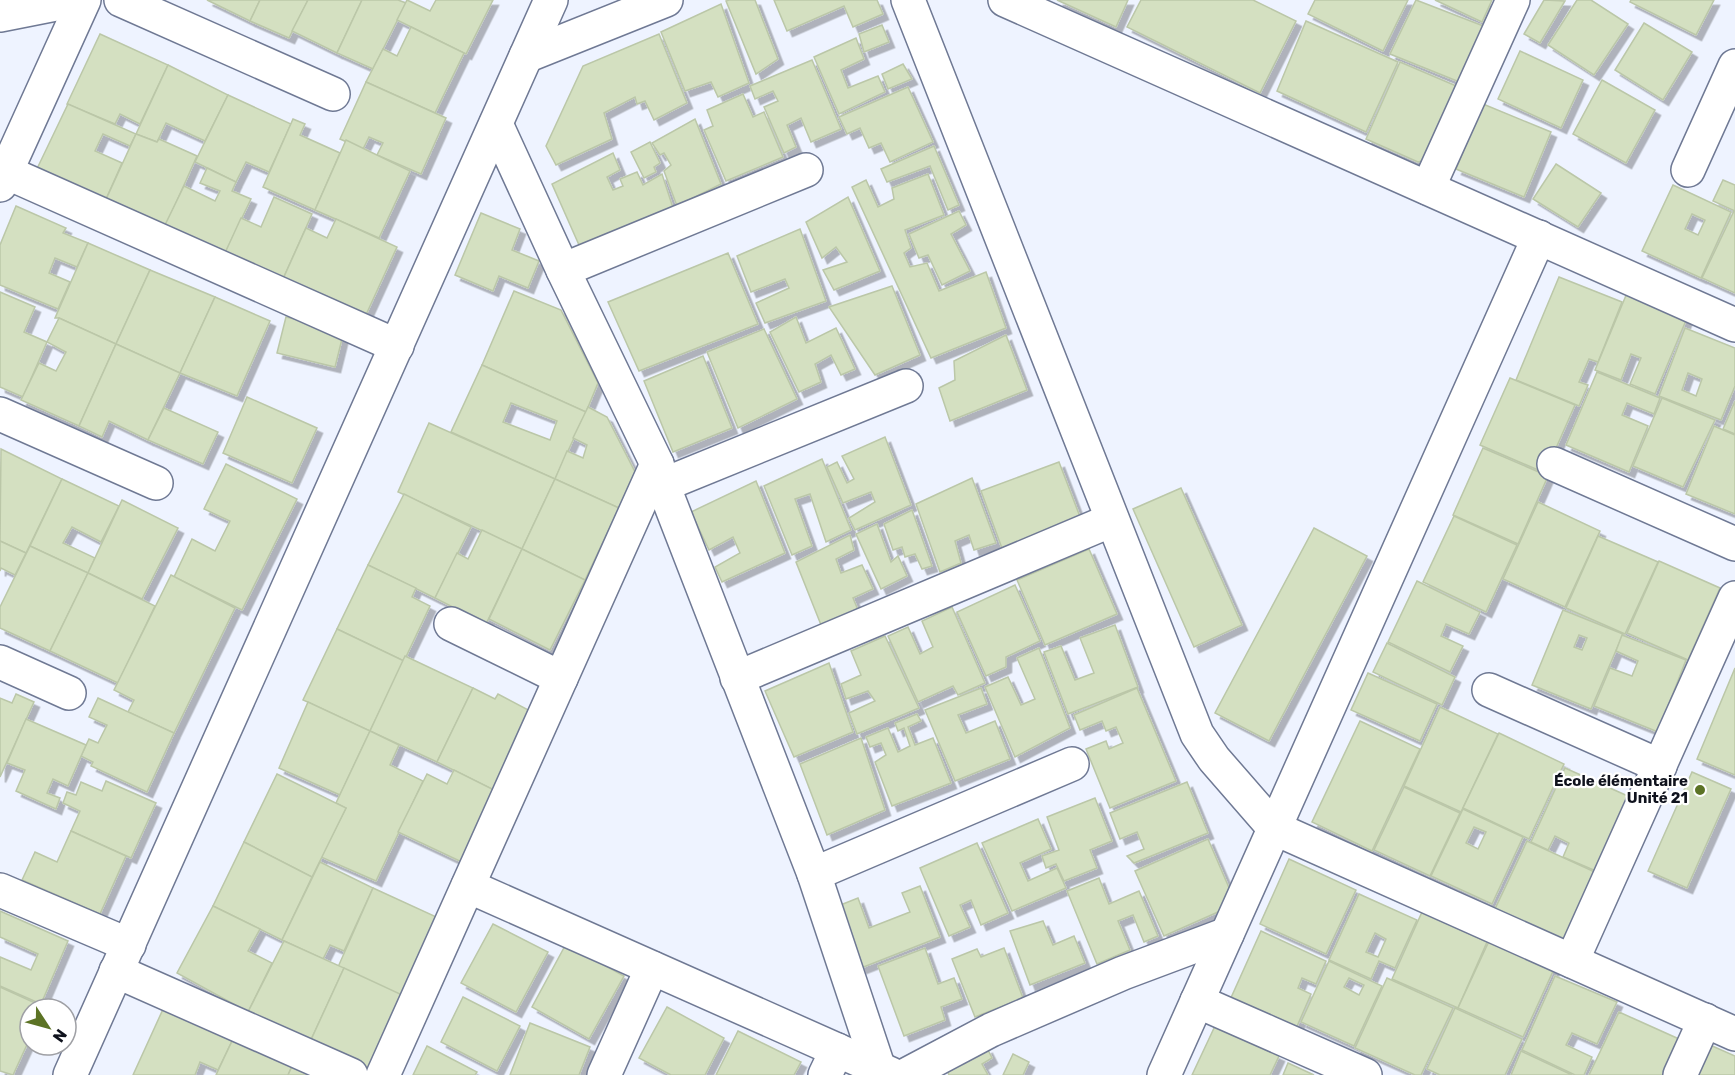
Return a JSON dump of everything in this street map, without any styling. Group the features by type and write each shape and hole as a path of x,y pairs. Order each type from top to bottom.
{"street":[{"path":"0,15 76,0"},
{"path":"84,0 3,178 397,346"},
{"path":"121,0 333,94"},
{"path":"70,1075 551,0"},
{"path":"526,56 666,0"},
{"path":"908,0 1197,734 1214,759 1274,828 1735,1034"},
{"path":"1005,0 1735,325"},
{"path":"1428,188 1513,0"},
{"path":"1688,170 1735,66"},
{"path":"496,124 660,474 737,678 892,1073"},
{"path":"563,270 806,170"},
{"path":"1164,1075 1539,237"},
{"path":"383,1075 561,678 660,474 906,386"},
{"path":"0,414 156,483"},
{"path":"1554,464 1735,544"},
{"path":"737,678 1112,520"},
{"path":"1572,961 1735,598"},
{"path":"451,624 561,678"},
{"path":"0,662 69,693"},
{"path":"1489,690 1660,766"},
{"path":"814,874 1072,764"},
{"path":"468,886 652,968 831,1062 892,1073 1123,973 1227,934"},
{"path":"0,890 122,958 351,1075"},
{"path":"604,1075 652,968"},
{"path":"1197,1000 1365,1075"},
{"path":"1680,1075 1705,1020"}],"building":[{"path":"207,0 260,0 250,21"},
{"path":"260,0 308,0 289,38 250,21"},
{"path":"308,0 362,0 337,53 292,31"},
{"path":"362,0 398,0 406,3 373,69 337,53"},
{"path":"407,0 430,11 436,0 493,0 466,54 397,20"},
{"path":"755,0 778,59 756,74 726,1"},
{"path":"774,0 877,0 883,14 853,27 844,6 787,31"},
{"path":"1057,0 1128,0 1116,27"},
{"path":"1141,0 1253,0 1296,21 1260,93 1127,27"},
{"path":"1315,0 1408,0 1383,51 1308,14"},
{"path":"1416,0 1486,27 1462,83 1390,54"},
{"path":"1435,0 1492,0 1482,22"},
{"path":"1544,0 1565,1 1540,43 1524,34"},
{"path":"1577,0 1591,0 1628,24 1594,75 1548,45"},
{"path":"1631,0 1714,0 1696,35 1630,2"},
{"path":"721,4 749,83 718,97 711,82 685,91 661,32"},
{"path":"1306,21 1398,62 1366,132 1277,91"},
{"path":"1644,23 1692,52 1663,100 1615,70"},
{"path":"882,25 889,42 864,52 859,34"},
{"path":"411,27 464,53 435,113 366,82 383,49 397,56"},
{"path":"100,34 168,65 140,124 120,114 115,124 67,104"},
{"path":"659,34 687,103 654,120 645,101 637,104 635,97 604,113 612,139 556,165 546,146 583,66"},
{"path":"856,38 864,59 841,70 848,88 878,76 885,92 839,114 814,57"},
{"path":"1520,51 1583,80 1561,128 1498,99"},
{"path":"812,60 841,129 811,142 801,118 787,125 796,147 784,153 764,107 778,101 773,91 755,99 750,86"},
{"path":"1400,62 1461,88 1435,158 1418,162 1366,139"},
{"path":"903,64 912,79 888,89 882,74"},
{"path":"168,65 228,95 205,141 166,123 157,142 136,134"},
{"path":"1602,80 1655,110 1626,163 1573,134"},
{"path":"366,82 446,118 421,174 377,155 383,143 369,137 363,149 340,139"},
{"path":"908,87 933,142 890,162 881,143 869,148 860,128 847,134 839,117"},
{"path":"743,94 753,117 764,112 783,157 726,181 704,130 713,126 707,110"},
{"path":"228,95 291,124 269,172 246,162 236,182 195,162"},
{"path":"68,104 136,134 130,146 103,134 95,151 122,163 103,206 33,177"},
{"path":"1483,104 1551,132 1524,197 1456,169"},
{"path":"293,119 305,124 300,135 340,153 315,210 263,187"},
{"path":"695,119 721,184 677,206 664,171 671,165 664,153 660,155 652,143"},
{"path":"136,134 157,142 159,139 197,156 162,234 103,206"},
{"path":"346,140 410,171 379,238 315,210"},
{"path":"650,142 660,163 654,167 656,172 644,178 631,152"},
{"path":"934,146 959,205 948,210 930,166 887,182 881,169"},
{"path":"613,153 620,170 607,177 613,190 623,186 620,179 637,172 643,185 662,174 674,211 583,254 552,184"},
{"path":"1556,164 1601,193 1578,227 1533,199"},
{"path":"207,168 236,182 232,191 251,199 225,253 165,225 184,186 215,201 220,191 200,183"},
{"path":"928,174 944,215 905,230 911,248 904,253 910,267 927,263 939,291 986,272 1006,328 931,358 852,187 866,180 878,207 894,199 892,188"},
{"path":"1723,180 1735,185 1735,211 1713,201"},
{"path":"1673,185 1731,212 1701,278 1642,251","holes":["1692,214 1705,220 1698,235 1685,229"]},
{"path":"274,197 312,214 283,279 225,253 241,218 261,227"},
{"path":"848,197 880,271 834,290 823,270 847,262 836,247 822,258 806,222"},
{"path":"16,206 66,228 63,233 88,243 77,267 55,258 49,273 70,282 58,309 0,285 0,245"},
{"path":"959,211 966,225 951,234 970,271 942,285 928,255 919,258 909,234"},
{"path":"1735,212 1735,293 1702,278"},
{"path":"481,213 520,229 512,250 539,261 528,288 499,276 493,291 455,275"},
{"path":"336,219 397,247 365,317 283,279 306,228 327,238"},
{"path":"800,229 826,301 765,323 756,303 789,288 785,279 751,292 737,256"},
{"path":"88,243 150,270 116,344 55,318"},
{"path":"728,253 758,324 639,371 608,302"},
{"path":"150,270 215,297 180,373 116,344"},
{"path":"1559,277 1622,302 1598,362 1589,359 1579,382 1588,385 1579,406 1516,380"},
{"path":"892,286 920,355 875,375 829,307"},
{"path":"514,291 561,310 598,383 586,412 482,365"},
{"path":"0,292 35,307 24,332 47,342 23,397 0,387"},
{"path":"1627,293 1687,318 1655,394 1630,384 1641,358 1631,354 1621,380 1595,370"},
{"path":"215,297 270,321 237,396 180,373"},
{"path":"286,317 344,331 335,367 277,353"},
{"path":"796,317 806,343 836,328 855,369 841,375 831,355 815,364 821,382 799,392 770,332"},
{"path":"59,318 116,344 79,426 21,400 39,363 56,371 66,352 47,342"},
{"path":"1685,328 1735,348 1735,386 1721,420 1659,396","holes":["1688,373 1702,379 1696,396 1682,390"]},
{"path":"764,329 797,399 738,428 707,352"},
{"path":"1006,335 1027,390 950,421 939,388 955,380 954,361"},
{"path":"116,344 180,373 148,440 109,421 102,437 79,426"},
{"path":"703,356 732,428 673,452 644,381"},
{"path":"482,365 586,412 555,479 451,432","holes":["511,403 557,421 550,440 503,422"]},
{"path":"1597,372 1660,398 1654,414 1627,403 1622,415 1648,426 1629,472 1566,445"},
{"path":"1510,378 1575,405 1545,473 1480,445"},
{"path":"247,397 317,428 292,483 223,453"},
{"path":"1662,398 1715,420 1683,487 1633,466"},
{"path":"1735,401 1735,434 1723,429"},
{"path":"588,407 607,417 635,472 619,508 555,479 567,451 583,458 587,445 573,438"},
{"path":"164,408 218,432 203,464 148,440"},
{"path":"429,423 555,479 522,549 398,492"},
{"path":"1714,426 1735,435 1735,514 1686,494"},
{"path":"885,437 911,505 855,530 849,518 875,502 871,492 843,503 827,467 837,462 847,483 854,479 842,456"},
{"path":"1483,448 1548,476 1518,544 1453,515"},
{"path":"1,449 62,479 26,553 0,541"},
{"path":"822,459 851,530 826,542 810,494 795,499 812,546 792,555 764,486"},
{"path":"1059,462 1082,522 1003,551 981,491"},
{"path":"226,464 297,499 242,610 174,577 192,539 215,551 230,521 204,509"},
{"path":"972,478 996,543 974,550 969,535 955,541 961,563 940,572 916,504"},
{"path":"62,479 119,506 101,542 72,527 63,543 95,558 88,573 30,546"},
{"path":"555,479 619,508 585,580 522,549"},
{"path":"756,481 785,553 722,582 715,567 740,553 733,537 709,550 691,512"},
{"path":"1181,488 1242,625 1194,647 1133,509"},
{"path":"404,494 471,527 435,598 368,565"},
{"path":"122,500 178,528 142,599 88,573"},
{"path":"1538,502 1600,531 1565,607 1503,579"},
{"path":"912,510 932,566 922,569 915,554 905,557 902,547 893,550 884,524"},
{"path":"1454,516 1517,545 1486,612 1423,582"},
{"path":"877,524 891,562 898,556 907,576 881,589 856,534"},
{"path":"1314,528 1367,556 1269,741 1215,713"},
{"path":"482,530 522,549 486,624 435,598 457,553 468,559"},
{"path":"850,535 854,550 836,559 841,573 862,565 873,589 853,598 860,615 825,635 796,562"},
{"path":"1598,536 1658,562 1625,634 1566,608"},
{"path":"0,541 26,553 15,575 1,568 0,571"},
{"path":"30,546 88,573 50,651 0,628 0,607"},
{"path":"522,549 585,580 550,650 489,619"},
{"path":"1089,549 1117,614 1045,645 1017,580"},
{"path":"1659,561 1720,588 1688,660 1627,633"},
{"path":"368,565 416,588 412,597 430,606 404,661 337,629"},
{"path":"88,573 155,606 118,683 50,651"},
{"path":"171,575 235,608 174,733 128,712 134,700 114,690"},
{"path":"1417,581 1480,612 1469,634 1446,624 1441,636 1463,646 1450,672 1388,642"},
{"path":"1015,585 1040,641 1006,657 1006,667 986,676 957,612"},
{"path":"952,607 985,683 958,695 953,686 918,702 888,636 908,627 920,654 933,647 922,621"},
{"path":"1563,610 1623,634 1591,709 1532,685","holes":["1579,635 1587,638 1582,650 1574,647"]},
{"path":"1115,625 1138,687 1068,714 1044,652 1061,646 1075,680 1094,673 1080,638"},
{"path":"337,629 404,661 370,731 303,700"},
{"path":"1622,635 1686,660 1658,732 1594,706 1610,668 1632,676 1638,661 1616,651"},
{"path":"885,636 919,708 857,734 849,713 875,701 868,691 846,699 841,684 861,675 851,651"},
{"path":"1387,643 1455,677 1442,705 1373,672"},
{"path":"1039,648 1070,728 1015,757 985,687 1008,677 1021,705 1035,699 1017,658"},
{"path":"405,656 473,688 437,762 370,731"},
{"path":"829,663 853,732 794,757 765,691"},
{"path":"1735,668 1735,775 1697,759"},
{"path":"1368,673 1437,704 1420,741 1351,710"},
{"path":"473,688 495,699 498,694 534,713 496,791 437,762"},
{"path":"981,688 987,704 958,715 966,733 995,721 1010,759 955,781 925,710"},
{"path":"1137,688 1176,781 1110,808 1086,749 1106,741 1109,749 1123,743 1116,727 1106,731 1102,721 1080,730 1074,715"},
{"path":"16,694 34,702 0,777 0,698 12,703"},
{"path":"98,698 174,733 147,792 91,766 93,762 81,756 89,739 98,743 107,725 89,717"},
{"path":"308,702 370,731 340,795 279,768"},
{"path":"1440,707 1498,734 1461,812 1404,786"},
{"path":"917,714 921,721 908,727 915,745 933,738 951,783 892,806 875,762 886,755 881,743 870,747 866,737 888,728 898,752 910,746 904,728 898,731 895,723"},
{"path":"26,719 86,745 68,786 53,779 47,793 60,798 56,809 16,791 25,770 7,763"},
{"path":"1360,721 1420,749 1372,851 1312,822"},
{"path":"370,731 399,745 390,765 423,781 376,881 321,857 346,808 336,803"},
{"path":"1499,733 1564,764 1529,839 1463,808"},
{"path":"861,738 885,810 827,835 800,764"},
{"path":"1565,768 1630,797 1596,871 1563,857 1569,843 1555,836 1548,850 1531,842"},
{"path":"454,770 496,791 466,864 398,832 427,774 447,784"},
{"path":"1692,772 1731,789 1687,888 1648,871"},
{"path":"277,774 346,808 312,877 244,842"},
{"path":"106,781 156,803 131,858 71,831 80,811 63,803 67,792 76,795 81,782 102,791"},
{"path":"1187,782 1208,833 1134,863 1127,856 1144,849 1137,832 1120,839 1110,813"},
{"path":"1404,787 1460,813 1430,876 1374,850"},
{"path":"1095,798 1112,841 1090,850 1097,868 1064,881 1056,864 1046,868 1042,856 1059,850 1047,817"},
{"path":"1463,809 1523,837 1492,904 1431,876","holes":["1474,827 1486,832 1478,849 1466,843"]},
{"path":"1038,819 1051,849 1020,863 1028,881 1057,868 1066,888 1012,911 982,843"},
{"path":"71,831 126,856 100,914 22,880 35,852 57,862"},
{"path":"1208,839 1236,904 1164,936 1135,871"},
{"path":"1527,841 1597,873 1565,941 1495,909"},
{"path":"244,842 312,877 282,940 213,906"},
{"path":"977,843 1008,913 981,925 971,900 960,905 970,927 949,936 920,868"},
{"path":"1289,859 1356,890 1326,954 1260,924"},
{"path":"320,862 373,888 344,951 330,945 323,959 282,940"},
{"path":"1099,878 1109,904 1139,891 1158,936 1144,942 1133,915 1118,921 1130,950 1097,964 1067,891"},
{"path":"920,886 940,937 861,968 838,906 858,898 869,928 910,912 902,893"},
{"path":"373,888 443,920 407,998 338,967"},
{"path":"1359,894 1417,920 1395,968 1379,961 1371,979 1329,960","holes":["1375,933 1386,939 1378,957 1366,952"]},
{"path":"213,906 260,929 248,951 272,963 248,1012 177,973"},
{"path":"0,911 68,941 44,997 25,997 0,986 0,957 31,970 38,954 0,937"},
{"path":"1422,912 1487,942 1458,1008 1392,979"},
{"path":"1043,921 1053,945 1074,936 1085,963 1030,985 1010,931"},
{"path":"493,924 548,952 516,1012 461,983"},
{"path":"1261,931 1326,961 1316,984 1302,978 1298,988 1311,994 1295,1031 1230,1000"},
{"path":"1490,939 1554,969 1523,1037 1458,1008"},
{"path":"284,941 344,968 310,1042 248,1012"},
{"path":"566,944 624,976 589,1039 532,1007"},
{"path":"925,948 938,984 954,978 962,999 941,1007 945,1020 904,1036 878,966"},
{"path":"1004,948 1023,998 975,1017 952,959 977,949 981,957"},
{"path":"1329,961 1382,986 1354,1046 1301,1022","holes":["1349,978 1364,985 1359,995 1344,987"]},
{"path":"344,968 413,1000 378,1074 310,1042"},
{"path":"1555,976 1617,1002 1597,1044 1572,1033 1566,1045 1592,1057 1584,1075 1575,1075 1522,1050"},
{"path":"1387,978 1453,1008 1421,1075 1415,1075 1355,1048"},
{"path":"0,987 22,997 18,997 18,1057 21,1057 13,1075 0,1071"},
{"path":"463,997 520,1026 497,1071 441,1042"},
{"path":"164,1007 233,1039 218,1070 200,1062 195,1075 133,1075"},
{"path":"667,1007 724,1038 705,1075 671,1075 639,1058"},
{"path":"1455,1008 1522,1039 1505,1075 1440,1075 1427,1069"},
{"path":"1619,1012 1679,1039 1663,1075 1589,1075"},
{"path":"530,1023 590,1047 579,1075 510,1075"},
{"path":"1215,1026 1279,1056 1270,1075 1192,1075"},
{"path":"738,1031 801,1062 794,1075 716,1075"},
{"path":"233,1039 293,1064 288,1075 216,1075"},
{"path":"1710,1045 1735,1056 1735,1075 1697,1075"},
{"path":"427,1046 477,1072 475,1075 413,1075"},
{"path":"987,1048 992,1058 982,1064 988,1075 949,1075 945,1065"},
{"path":"1521,1051 1572,1075 1511,1075"},
{"path":"1013,1054 1029,1062 1023,1075 1003,1075"},
{"path":"1288,1063 1314,1075 1283,1075"},
{"path":"293,1064 315,1075 288,1075"}],"place":[{"name":"École élémentaire Unité 21","path":"1700,790"}]}
